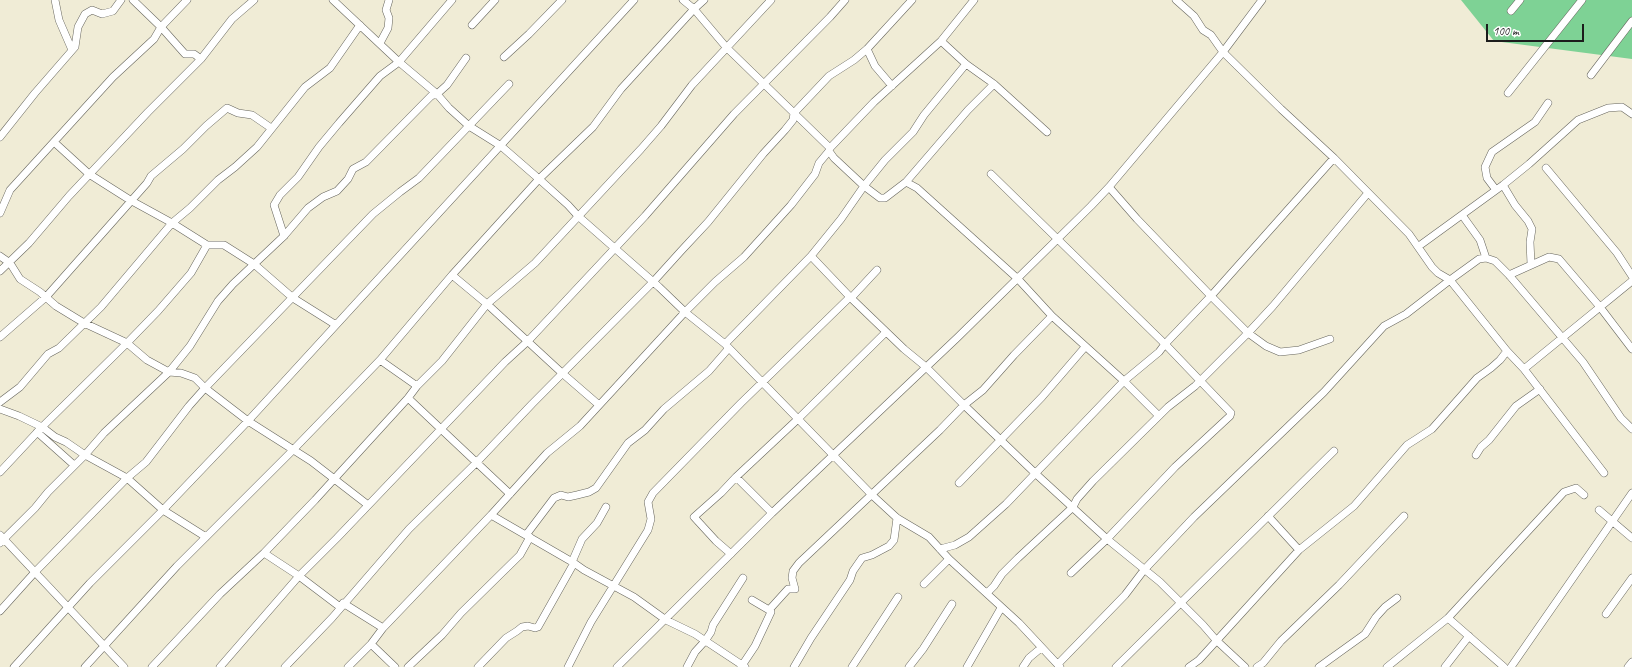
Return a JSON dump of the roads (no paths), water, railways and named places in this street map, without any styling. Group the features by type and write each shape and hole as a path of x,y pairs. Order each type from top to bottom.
{"street":[{"path":"55,0 59,20 72,50"},
{"path":"0,137 35,93 75,47 78,27 85,14 92,10 102,14 113,11 121,0"},
{"path":"133,0 161,27 185,54 194,54 201,59"},
{"path":"0,213 10,190 113,77 154,39 161,27 187,0"},
{"path":"0,271 10,263 89,174 201,59 232,19 254,0"},
{"path":"334,0 399,62 437,94 449,108 469,126 501,146 685,312 727,346 872,495 897,518 929,537 949,559 1019,623 1041,648 1059,665 1124,595 1144,570 1194,517 1324,392 1384,326 1406,314 1479,259 1486,258 1495,261 1509,275 1583,362 1621,418 1632,429"},
{"path":"380,43 388,28 389,18 386,10 389,0"},
{"path":"284,236 274,204 280,195 298,177 334,129 380,76 399,62 452,0"},
{"path":"472,25 495,0"},
{"path":"504,57 562,0"},
{"path":"14,667 137,535 248,421 634,0"},
{"path":"683,0 694,9 726,47 830,150 834,158 864,186 880,198 885,198 906,182 968,110 994,84"},
{"path":"85,667 177,566 293,450 380,360 452,275 539,179 594,127 621,89 704,0"},
{"path":"152,667 220,594 264,553 316,500 334,478 408,398 417,386 442,361 487,304 535,263 656,132 692,85 771,0"},
{"path":"220,667 299,576 505,362 528,341 665,194 734,114 845,0"},
{"path":"286,667 409,529 477,462 562,373 653,282 708,222 763,154 785,130 792,120 794,113 829,76 854,60 867,49 912,0"},
{"path":"348,667 371,644 383,628 491,515 547,453 580,426 685,312 715,282 744,257 777,221 815,174 819,164 830,150 874,102 941,41 974,0"},
{"path":"1176,0 1194,16 1203,30 1211,35 1223,52 1334,158 1409,234 1419,246 1432,267 1438,273 1450,280 1507,351 1524,369 1604,473"},
{"path":"617,667 772,513 1018,279 1109,187 1223,52 1262,0"},
{"path":"1511,11 1520,0"},
{"path":"1508,93 1582,0"},
{"path":"1591,75 1632,21"},
{"path":"0,402 20,387 48,354 59,348 113,294 172,223 190,208 218,180 257,147 305,87 330,68 360,25"},
{"path":"941,41 966,64 994,84 1047,132"},
{"path":"867,49 875,66 892,86"},
{"path":"124,667 35,572 1,539 35,508 48,492 85,455 104,433 169,372 190,346 218,301 284,236 308,208 324,197 337,191 348,179 353,169 366,162 431,96 437,94 447,85 466,58"},
{"path":"408,667 442,635 461,613 520,555 528,536 554,498 561,495 568,497 577,495 589,492 596,488 628,443 645,430 664,409 709,371 727,346 811,256 841,219 864,186 885,160 913,132 924,115 966,64"},
{"path":"0,611 35,572 127,478 146,462 189,406 205,388 373,214 419,178 509,84"},
{"path":"1496,190 1487,178 1485,167 1492,152 1535,122 1548,103"},
{"path":"1419,246 1503,185 1578,120 1608,108 1622,107 1632,114"},
{"path":"0,337 46,297 130,200 147,183 151,176 184,149 206,126 227,108 238,113 252,115 271,128"},
{"path":"54,142 89,174 207,245 224,245 254,264 293,298 336,325"},
{"path":"940,549 955,545 969,537 1006,504 1124,381 1154,356 1211,296 1334,158"},
{"path":"1546,168 1617,253 1632,276"},
{"path":"991,174 1165,344 1231,413 1230,416 1175,467 1071,573"},
{"path":"906,182 917,188 1018,279 1052,316 1124,381 1159,416"},
{"path":"1503,185 1532,230 1530,242 1531,264"},
{"path":"1109,187 1137,219 1211,296 1248,333 1266,346 1280,352 1299,350 1330,339"},
{"path":"986,593 1018,558 1073,507 1081,494 1093,481 1159,416 1200,380 1248,333 1273,306 1368,193"},
{"path":"1462,215 1480,240 1486,258"},
{"path":"0,472 39,429 158,311 190,273 207,245"},
{"path":"0,256 10,263 20,279 84,323 127,343 147,360 169,372 189,374 248,421 334,478 368,505"},
{"path":"811,256 886,332 926,367 1036,474 1107,538 1160,582 1180,604 1245,667"},
{"path":"1509,275 1549,257 1559,259 1632,349"},
{"path":"568,667 591,622 612,586 648,530 651,518 648,502 653,494 762,383 877,270"},
{"path":"452,275 487,304 599,405"},
{"path":"1524,369 1632,281"},
{"path":"491,515 612,586 634,596 666,620 695,634 742,666 755,646 771,612 769,610 788,589 795,589 792,578 793,571 799,564 825,537 872,495 964,405 983,390 1052,316"},
{"path":"731,554 711,537 694,517 721,493 886,332"},
{"path":"959,483 1042,397 1085,347"},
{"path":"1189,667 1199,660 1299,550 1354,506 1406,445 1432,429 1477,378 1491,368 1507,351"},
{"path":"380,360 417,386"},
{"path":"1476,455 1516,406 1540,389"},
{"path":"408,398 510,494"},
{"path":"0,409 19,416 39,429 66,442 85,455 127,478 163,510 206,537"},
{"path":"39,429 74,466"},
{"path":"1116,667 1334,451"},
{"path":"736,478 772,513"},
{"path":"1387,667 1448,618 1564,492 1576,488 1584,495"},
{"path":"1511,667 1575,572 1613,522 1632,493"},
{"path":"478,667 506,638 522,627 538,627 573,563 582,539 597,523 606,507"},
{"path":"1600,510 1632,538"},
{"path":"1268,516 1299,550"},
{"path":"1257,667 1263,663 1276,646 1339,585 1404,516"},
{"path":"794,667 811,638 850,580 853,571 862,558 872,555 889,546 894,540 897,527 897,518"},
{"path":"264,553 342,605 383,628"},
{"path":"924,584 949,559"},
{"path":"687,667 695,652 705,642 713,625 743,578"},
{"path":"1606,614 1632,578"},
{"path":"852,667 898,597"},
{"path":"1319,667 1365,634 1376,617 1385,607 1397,598"},
{"path":"752,600 769,610"},
{"path":"909,667 923,649 952,604"},
{"path":"967,667 1001,608"},
{"path":"1448,618 1504,667"},
{"path":"1445,667 1469,636"},
{"path":"371,644 395,667"},
{"path":"1023,667 1029,658 1041,648"},
{"path":"1628,667 1632,662"}]}
